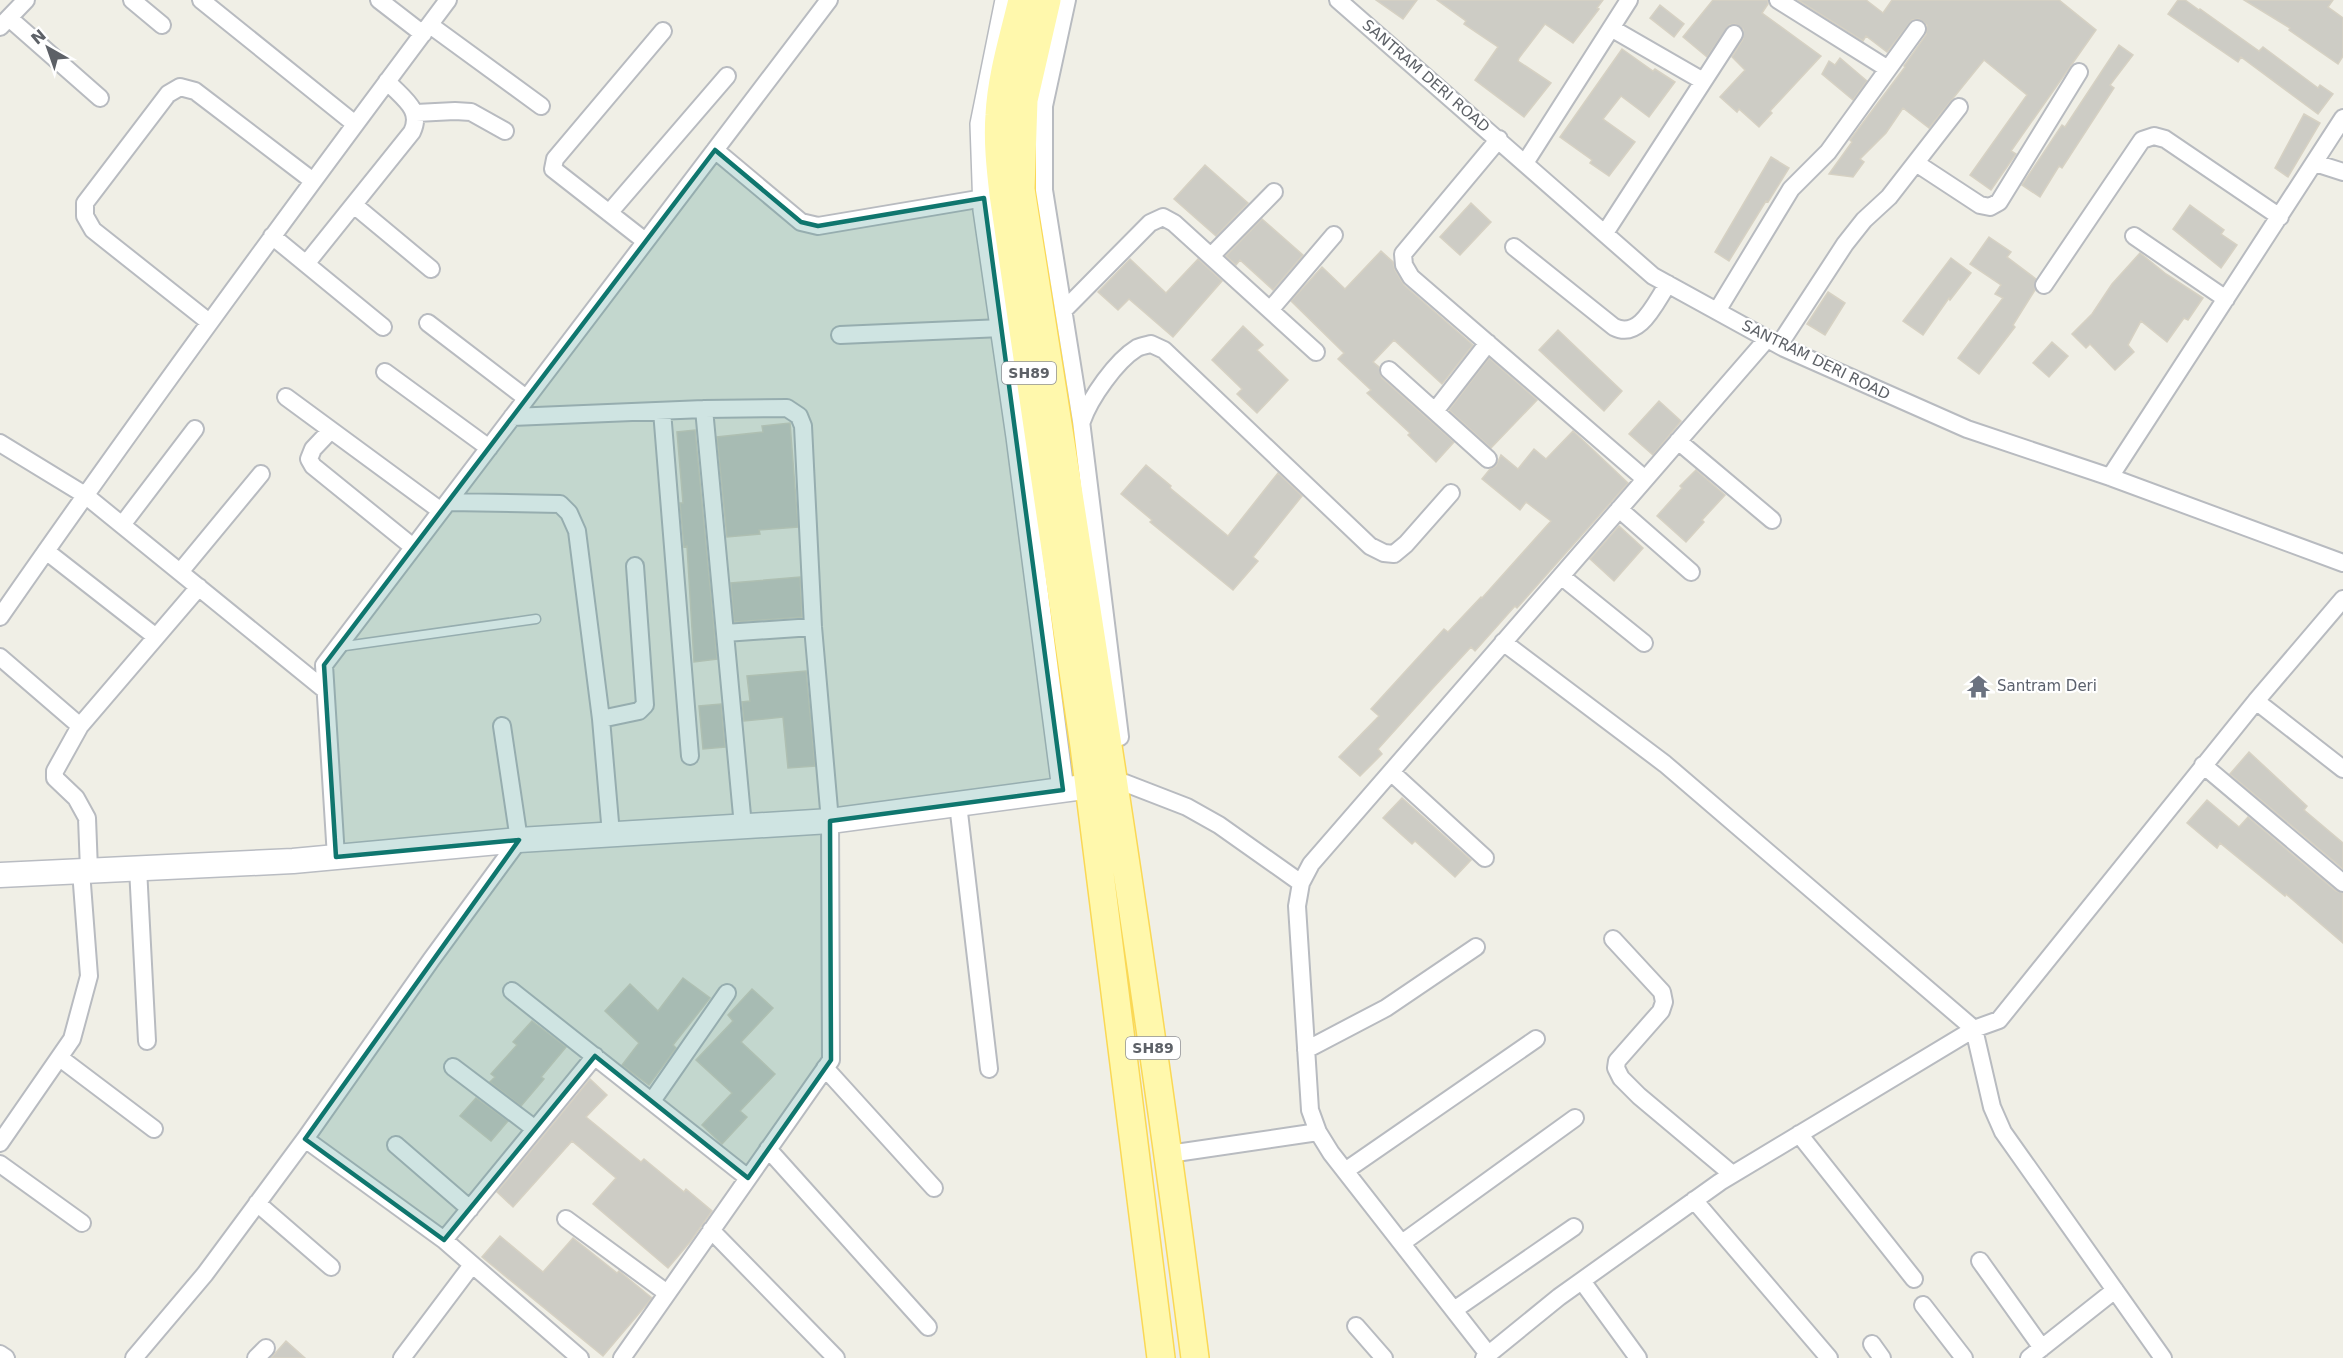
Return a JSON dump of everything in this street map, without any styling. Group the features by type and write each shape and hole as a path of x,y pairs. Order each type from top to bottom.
{"main road":[{"name":"SH89","path":"1022,0 1005,68 999,113 1003,194 1095,742"},
{"name":"SH89","path":"1047,0 1024,100 1022,189 1095,742 1161,1358"},
{"name":"SH89","path":"1098,785 1169,1154 1195,1358"},
{"path":"0,875 336,857 519,840 830,821 1098,785"}],"street":[{"path":"26,0 4,22 100,98"},
{"path":"132,0 162,26"},
{"path":"201,0 355,124"},
{"path":"380,0 541,106"},
{"path":"0,617 209,322 448,0"},
{"path":"336,857 324,665 829,0"},
{"path":"1006,0 981,124 984,198 1002,328 1098,785"},
{"path":"1067,0 1044,106 1042,141 1044,190 1081,421 1098,785"},
{"name":"SANTRAM DERI ROAD","path":"1338,0 1653,276 1773,342 1967,429 2110,477 2343,563"},
{"path":"1525,163 1629,0"},
{"path":"1778,0 1888,69"},
{"path":"1611,28 1703,81"},
{"path":"1716,311 1791,189 1828,152 1917,29"},
{"path":"645,241 561,178 553,169 555,159 663,31"},
{"path":"1605,233 1734,34"},
{"path":"1916,163 1980,205 1990,207 1999,202 2079,72"},
{"path":"609,213 727,76"},
{"path":"306,264 412,132 417,122 416,113 387,81"},
{"path":"209,322 93,230 85,216 85,202 168,94 180,87 195,91 313,181"},
{"path":"1959,107 1889,197 1864,220 1845,244 1773,342 1678,441 1311,864 1301,883 1297,906 1310,1110 1318,1132 1345,1171 1454,1310 1486,1356 1582,1281 1732,1174 1974,1029 1999,1020 2256,700 2343,599"},
{"path":"416,113 471,112 505,131"},
{"path":"2110,477 2343,118"},
{"path":"2044,285 2142,140 2154,136 2165,139 2280,217"},
{"path":"1499,139 1402,254 1404,265 1411,277 1646,479"},
{"path":"715,150 801,222 818,226 984,198"},
{"path":"2315,163 2343,172"},
{"path":"1210,256 1274,192"},
{"path":"354,205 431,269"},
{"path":"1064,310 1150,223 1163,218 1174,223 1316,352"},
{"path":"1270,310 1334,235"},
{"path":"272,236 383,327"},
{"path":"2134,236 2226,299"},
{"path":"1514,247 1622,331 1630,331 1638,326 1668,284"},
{"path":"428,323 526,398"},
{"path":"840,335 1002,328"},
{"path":"1434,411 1488,343"},
{"path":"1081,421 1086,408 1105,379 1138,348 1151,344 1164,350 1370,546 1384,553 1394,554 1406,544 1451,493"},
{"path":"1389,370 1488,459"},
{"path":"385,372 489,448"},
{"path":"286,397 444,506 560,504 569,513 577,531 601,719 611,834"},
{"path":"512,417 704,408 787,408 799,416 803,426 813,627 830,821 831,1060 622,1358"},
{"path":"704,408 742,826"},
{"path":"662,411 690,756"},
{"path":"122,525 195,429"},
{"path":"331,430 313,449 309,459 313,466 413,547"},
{"path":"1678,441 1772,520"},
{"path":"0,443 85,495 326,690"},
{"path":"180,572 261,474"},
{"path":"1619,509 1691,572"},
{"path":"46,551 156,637"},
{"path":"601,719 639,711 645,705 635,566"},
{"path":"1561,576 1644,643"},
{"path":"2,1135 72,1039 89,976 85,871 87,818 76,798 55,778 55,771 80,726 199,587"},
{"path":"725,633 813,627"},
{"path":"1503,642 1665,764 1974,1029 1992,1107 2002,1132 2163,1358"},
{"path":"0,657 80,726"},
{"path":"2256,700 2343,769"},
{"path":"134,1358 205,1274 305,1139 519,840 502,726"},
{"path":"2203,765 2343,884"},
{"path":"1391,772 1485,858"},
{"path":"1098,785 1187,807 1219,825 1301,883"},
{"path":"958,804 989,1069"},
{"path":"138,868 147,1041"},
{"path":"1613,939 1662,992 1664,1002 1661,1011 1617,1061 1616,1068 1621,1078 1639,1096 1732,1174"},
{"path":"1306,1050 1386,1008 1476,947"},
{"path":"512,991 748,1178"},
{"path":"652,1101 727,993"},
{"path":"1345,1171 1536,1039"},
{"path":"444,1240 595,1056"},
{"path":"60,1058 153,1129"},
{"path":"453,1067 536,1129"},
{"path":"825,1068 934,1188"},
{"path":"1402,1243 1575,1118"},
{"path":"1169,1154 1318,1132"},
{"path":"1799,1134 1914,1279"},
{"path":"305,1139 444,1240 580,1358"},
{"path":"396,1145 470,1209"},
{"path":"768,1149 928,1327"},
{"path":"0,1164 82,1223"},
{"path":"1694,1200 1829,1358"},
{"path":"257,1203 331,1267"},
{"path":"566,1219 667,1293"},
{"path":"1454,1310 1574,1227"},
{"path":"711,1230 836,1358"},
{"path":"1980,1261 2035,1353 2115,1290"},
{"path":"402,1358 472,1265"},
{"path":"1582,1281 1638,1358"},
{"path":"1923,1305 1964,1358"},
{"path":"1356,1326 1384,1358"},
{"path":"1872,1344 1882,1358"},
{"path":"0,1354 6,1358"}],"lane":[{"path":"337,647 536,619"}],"highlighted area":[{"path":"715,150 801,222 818,226 984,198 1063,790 830,821 831,1060 748,1178 595,1056 444,1240 305,1139 519,840 336,857 324,665"}],"building":[{"path":"1376,0 1417,0 1403,19"},
{"path":"1437,0 1603,0 1597,8 1599,9 1573,43 1545,24 1519,58 1518,61 1551,83 1524,117 1475,80 1498,47 1464,24 1466,21"},
{"path":"1713,0 1768,0 1762,13 1821,56 1770,111 1772,113 1759,127 1739,109 1737,112 1720,97 1745,70 1732,57 1743,39 1743,29 1735,24 1729,25 1707,57 1683,37"},
{"path":"1798,0 1866,0 1883,13 1892,0 2059,0 2096,30 2011,151 2016,154 1991,190 1970,175 2027,95 1984,60 1929,128 1903,108 1886,133 1860,159 1864,162 1853,177 1829,174 1852,142 1850,140 1905,67 1926,35 1927,25 1919,19 1912,20 1887,52 1866,36 1863,41"},
{"path":"2178,0 2185,0 2200,9 2259,51 2263,47 2318,88 2320,85 2333,94 2318,114 2241,57 2238,62 2168,14"},
{"path":"2244,0 2333,0 2328,7 2343,18 2343,56 2338,64 2289,30 2290,28"},
{"path":"1660,5 1684,24 1674,37 1650,18"},
{"path":"2119,45 2133,55 2110,85 2114,88 2062,168 2059,166 2040,197 2022,185 2062,125 2065,127"},
{"path":"1622,49 1653,71 1655,69 1675,82 1649,117 1621,96 1603,119 1635,142 1609,176 1590,163 1592,160 1560,137"},
{"path":"1840,58 1867,81 1853,100 1822,74 1829,61 1835,65"},
{"path":"2304,114 2320,123 2288,177 2275,168"},
{"path":"1771,157 1789,168 1729,261 1715,252"},
{"path":"1205,165 1248,203 1216,236 1174,199"},
{"path":"1471,203 1491,222 1460,255 1440,237"},
{"path":"2190,205 2224,230 2221,234 2237,245 2221,268 2173,229"},
{"path":"1262,219 1303,255 1273,290 1240,260 1236,265 1226,256"},
{"path":"1989,237 2011,252 2007,257 2036,279 2035,290 2013,325 2015,327 1979,374 1958,358 2003,298 1995,294 2001,285 1970,264"},
{"path":"1381,251 1393,262 1404,285 1473,345 1442,384 1394,340 1373,362 1379,367 1382,378 1454,442 1436,462 1408,435 1410,433 1367,393 1371,390 1338,359 1344,353 1291,301 1322,267 1345,289"},
{"path":"2140,253 2166,274 2203,298 2188,320 2184,318 2167,342 2141,321 2128,345 2134,352 2115,370 2090,344 2086,348 2072,334 2092,314 2112,284"},
{"path":"1951,258 1971,273 1950,300 1949,298 1923,335 1903,321"},
{"path":"1130,259 1166,293 1198,259 1222,281 1173,337 1129,299 1118,310 1098,292"},
{"path":"1828,292 1845,303 1825,335 1807,324"},
{"path":"1243,326 1263,345 1257,350 1288,380 1257,413 1237,394 1242,389 1212,360"},
{"path":"1558,330 1622,391 1604,411 1539,350"},
{"path":"2052,342 2068,356 2049,377 2033,363"},
{"path":"1489,358 1537,400 1491,448 1449,410"},
{"path":"1659,401 1681,421 1653,455 1629,434"},
{"path":"790,423 798,527 759,530 760,534 727,537 717,437 763,432 762,426"},
{"path":"695,430 717,659 694,662 687,546 684,547 680,503 683,503 677,432"},
{"path":"1573,431 1628,483 1517,608 1515,606 1475,651 1471,647 1433,688 1378,749 1382,754 1360,776 1339,757 1379,716 1371,709 1444,629 1448,632 1482,598 1551,521 1526,502 1520,510 1482,479 1490,469 1496,466 1501,455 1518,469 1534,449 1546,459"},
{"path":"1146,465 1228,536 1278,473 1302,496 1253,557 1258,561 1233,590 1150,522 1152,520 1121,494"},
{"path":"1696,470 1725,495 1686,542 1657,516 1682,488 1680,486"},
{"path":"1619,526 1643,548 1614,581 1590,559"},
{"path":"800,577 802,617 734,622 731,583"},
{"path":"806,671 815,766 788,768 783,717 744,721 742,702 750,701 747,676"},
{"path":"721,704 725,747 703,749 699,706"},
{"path":"2249,752 2307,806 2304,810 2343,843 2343,869 2230,774"},
{"path":"1402,798 1471,860 1455,877 1415,841 1412,844 1383,818"},
{"path":"2207,800 2239,827 2248,817 2336,891 2343,893 2343,943 2286,894 2285,896 2220,843 2217,848 2187,823"},
{"path":"683,978 710,998 673,1045 676,1048 649,1085 622,1065 639,1043 605,1011 630,984 658,1011"},
{"path":"752,989 773,1008 741,1042 775,1074 740,1111 747,1117 722,1144 702,1125 732,1093 696,1060 733,1021 728,1015"},
{"path":"532,1021 566,1047 541,1077 544,1079 521,1106 490,1082 495,1077 491,1074 517,1045 513,1042"},
{"path":"590,1079 607,1095 586,1117 641,1162 644,1159 684,1192 686,1189 712,1211 668,1268 593,1204 616,1178 572,1141 513,1207 497,1192"},
{"path":"476,1098 508,1121 491,1141 460,1116"},
{"path":"500,1236 543,1272 573,1238 652,1298 603,1356 482,1257"},
{"path":"286,1341 305,1358 271,1358"}],"place":[{"name":"Santram Deri","path":"1979,686"}]}
